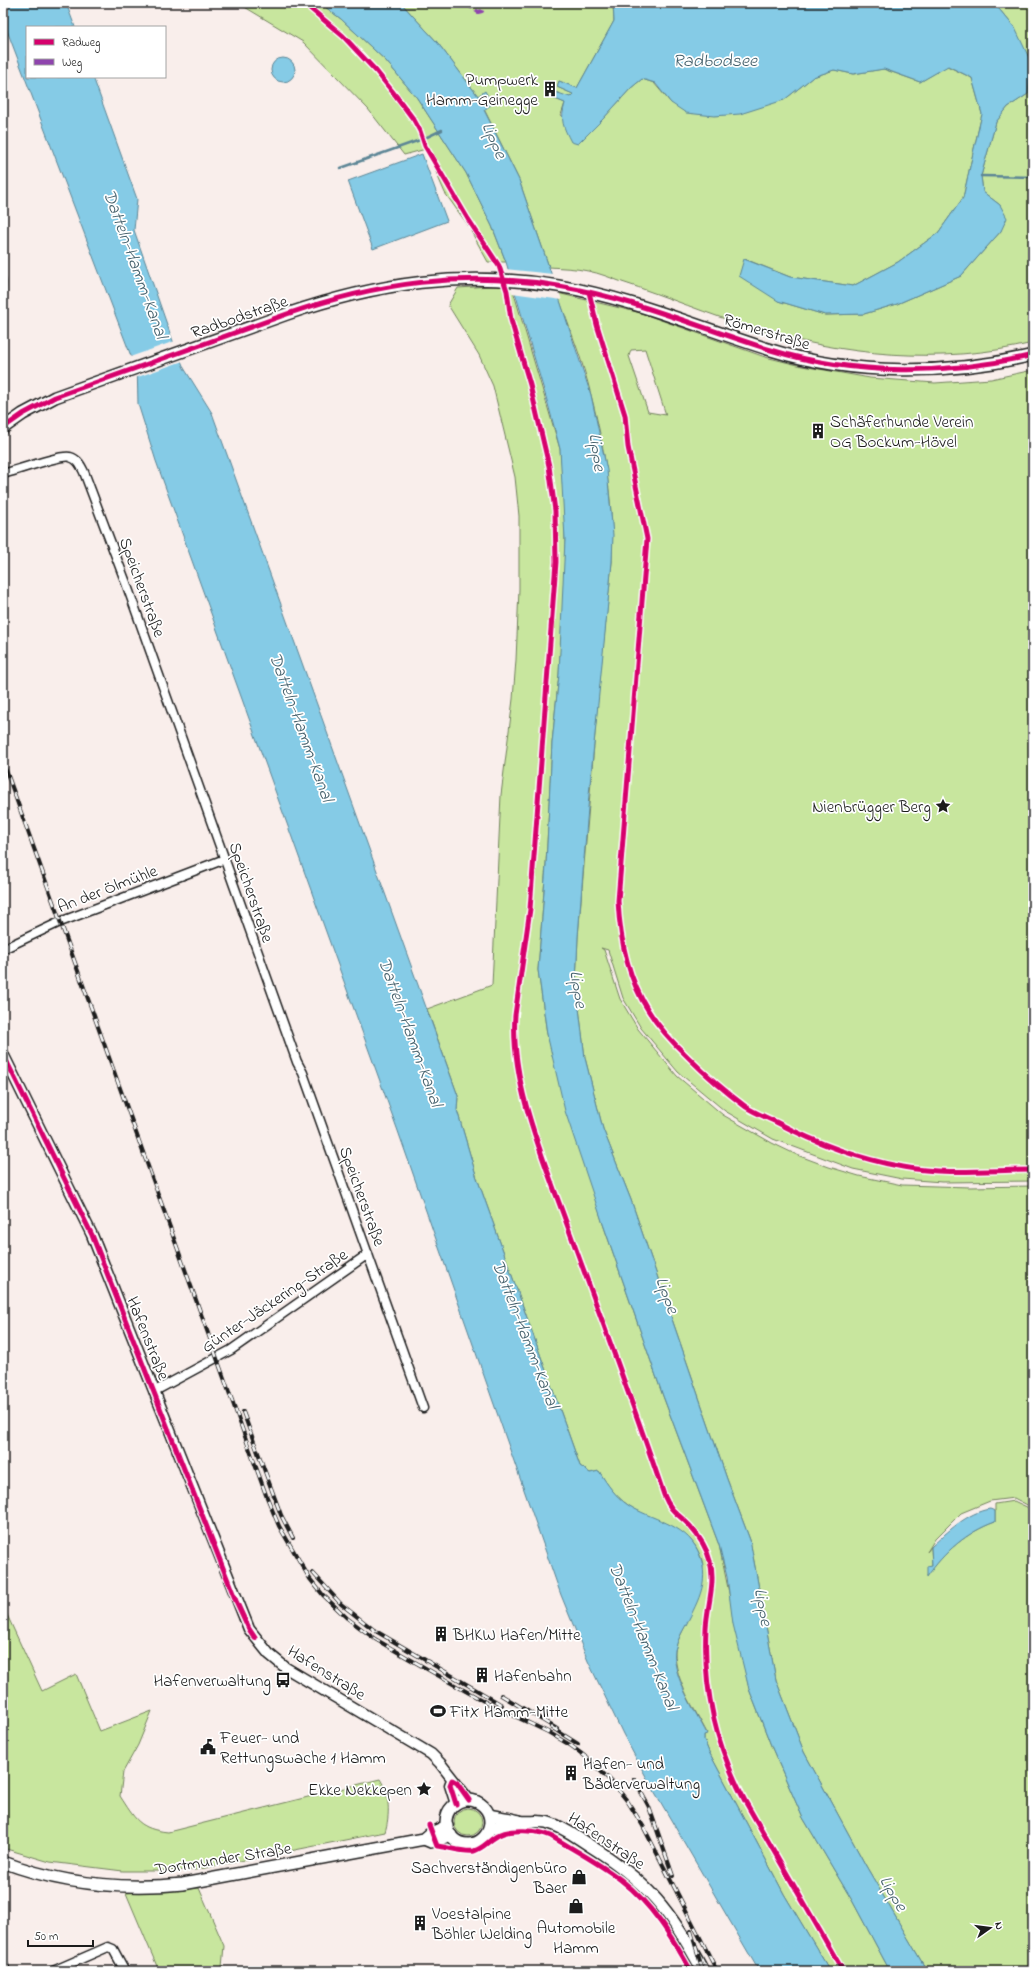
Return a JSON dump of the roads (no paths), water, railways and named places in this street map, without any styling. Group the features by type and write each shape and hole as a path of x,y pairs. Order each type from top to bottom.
{"main road":[{"name":"Römerstraße","path":"498,279 558,285 589,292 653,309 772,350 846,366 896,369 952,368 1012,360 1033,355"},
{"name":"Radbodstraße","path":"3,428 51,399 125,371 310,306 388,285 432,280 498,279"},
{"path":"469,1800 482,1804 490,1815 490,1828 482,1840 469,1844 456,1840 449,1831 447,1816 456,1804 469,1800"},
{"name":"Hafenstraße","path":"490,1815 514,1818 519,1821 550,1823 628,1871 644,1885 674,1921 703,1971"},
{"name":"Hafenstraße","path":"490,1828 516,1825 519,1821"},
{"name":"Dortmunder Straße","path":"3,1862 55,1878 78,1882 116,1886 160,1886 206,1880 424,1839 431,1842 449,1831"}],"street":[{"name":"Speicherstraße","path":"3,474 63,456 70,456 80,463 126,583 423,1408"},
{"name":"An der Ölmühle","path":"3,949 60,922 225,859"},
{"name":"Hafenstraße","path":"3,1054 92,1235 155,1391 236,1601 249,1629 255,1638 277,1661 290,1671 431,1754 440,1763 452,1780 457,1783 469,1800"},
{"name":"Günter-Jäckering-Straße","path":"155,1391 232,1350 368,1254"},
{"name":"Hafenstraße","path":"452,1780 450,1785 456,1804"},
{"path":"53,1971 108,1947 114,1949 125,1971"},
{"path":"3,1965 6,1971"}],"water":[{"name":"Datteln-Hamm-Kanal","path":"3,3 66,3 75,26 26,26 26,78 93,78 137,199 134,230 171,336 184,368 212,413 458,1096 457,1110 476,1175 580,1466 590,1473 599,1471 619,1498 637,1510 667,1523 685,1534 698,1551 702,1561 702,1589 675,1650 675,1660 680,1682 707,1734 704,1735 704,1740 709,1752 784,1894 830,1971 759,1971 653,1789 654,1785 650,1784 623,1734 588,1661 561,1595 398,1131 156,461 138,404 137,362 131,356 3,20"},
{"name":"Lippe","path":"320,3 401,3 437,42 478,96 485,91 492,104 484,110 519,180 591,395 607,470 613,535 612,562 589,795 578,937 576,983 585,1058 603,1129 631,1200 727,1479 750,1540 776,1680 804,1752 866,1866 927,1971 890,1971 853,1902 802,1816 772,1748 749,1689 733,1624 727,1577 719,1545 663,1396 565,1111 547,1034 538,970 546,865 552,743 559,674 565,539 560,449 506,262 492,226 466,173 417,98 386,61 341,19"},
{"name":"Radbodsee","path":"613,3 994,3 1015,28 1031,62 1028,94 1008,107 996,122 981,176 983,192 1000,205 1007,218 1001,231 961,276 897,304 864,314 825,315 778,301 739,276 744,259 790,277 853,286 898,262 938,233 963,198 982,114 972,78 948,66 920,82 884,69 853,74 834,70 813,77 784,100 740,114 714,116 686,113 671,103 655,83 642,79 631,88 578,144 571,142 564,127 563,114 565,103 553,98 555,92 570,97 573,94 557,87 559,81 577,88 614,21"},
{"path":"283,58 291,62 295,70 291,78 283,82 275,78 271,70 275,62"},
{"path":"422,154 447,221 373,249 348,181"},
{"path":"990,1509 995,1511 995,1522 975,1531 957,1544 941,1559 927,1577 927,1566 932,1565 931,1547 966,1518"}],"waterway":[{"path":"427,137 442,130"},
{"path":"341,168 420,140"},
{"path":"981,176 1033,177"}],"railway":[{"path":"3,271 5,282 3,335"},
{"path":"3,762 266,1495 279,1526 310,1579 323,1595 347,1618 375,1639 489,1704 548,1732 570,1745 586,1757 612,1782 628,1802 643,1826 717,1971"},
{"path":"243,1412 281,1515 293,1538"},
{"path":"313,1573 341,1604 374,1630 502,1705"},
{"path":"501,1695 557,1729"},
{"path":"551,1727 578,1744"},
{"path":"634,1779 649,1807 673,1876"},
{"path":"691,1931 703,1971"}],"place":[{"name":"Pumpwerk Hamm-Geinegge","path":"550,89"},
{"name":"Schäferhunde Verein OG Bockum-Hövel","path":"818,431"},
{"name":"Nienbrügger Berg","path":"943,806"},
{"name":"BHKW Hafen/Mitte","path":"441,1634"},
{"name":"Hafenbahn","path":"482,1675"},
{"name":"Hafenverwaltung","path":"283,1680"},
{"name":"FitX Hamm-Mitte","path":"438,1711"},
{"name":"Feuer- und Rettungswache 1 Hamm","path":"208,1747"},
{"name":"Hafen- und Bäderverwaltung","path":"571,1773"},
{"name":"Ekke Nekkepen","path":"424,1789"},
{"name":"Sachverständigenbüro Baer","path":"579,1877"},
{"name":"Automobile Hamm","path":"576,1906"},
{"name":"Voestalpine Böhler Welding","path":"420,1923"}]}
